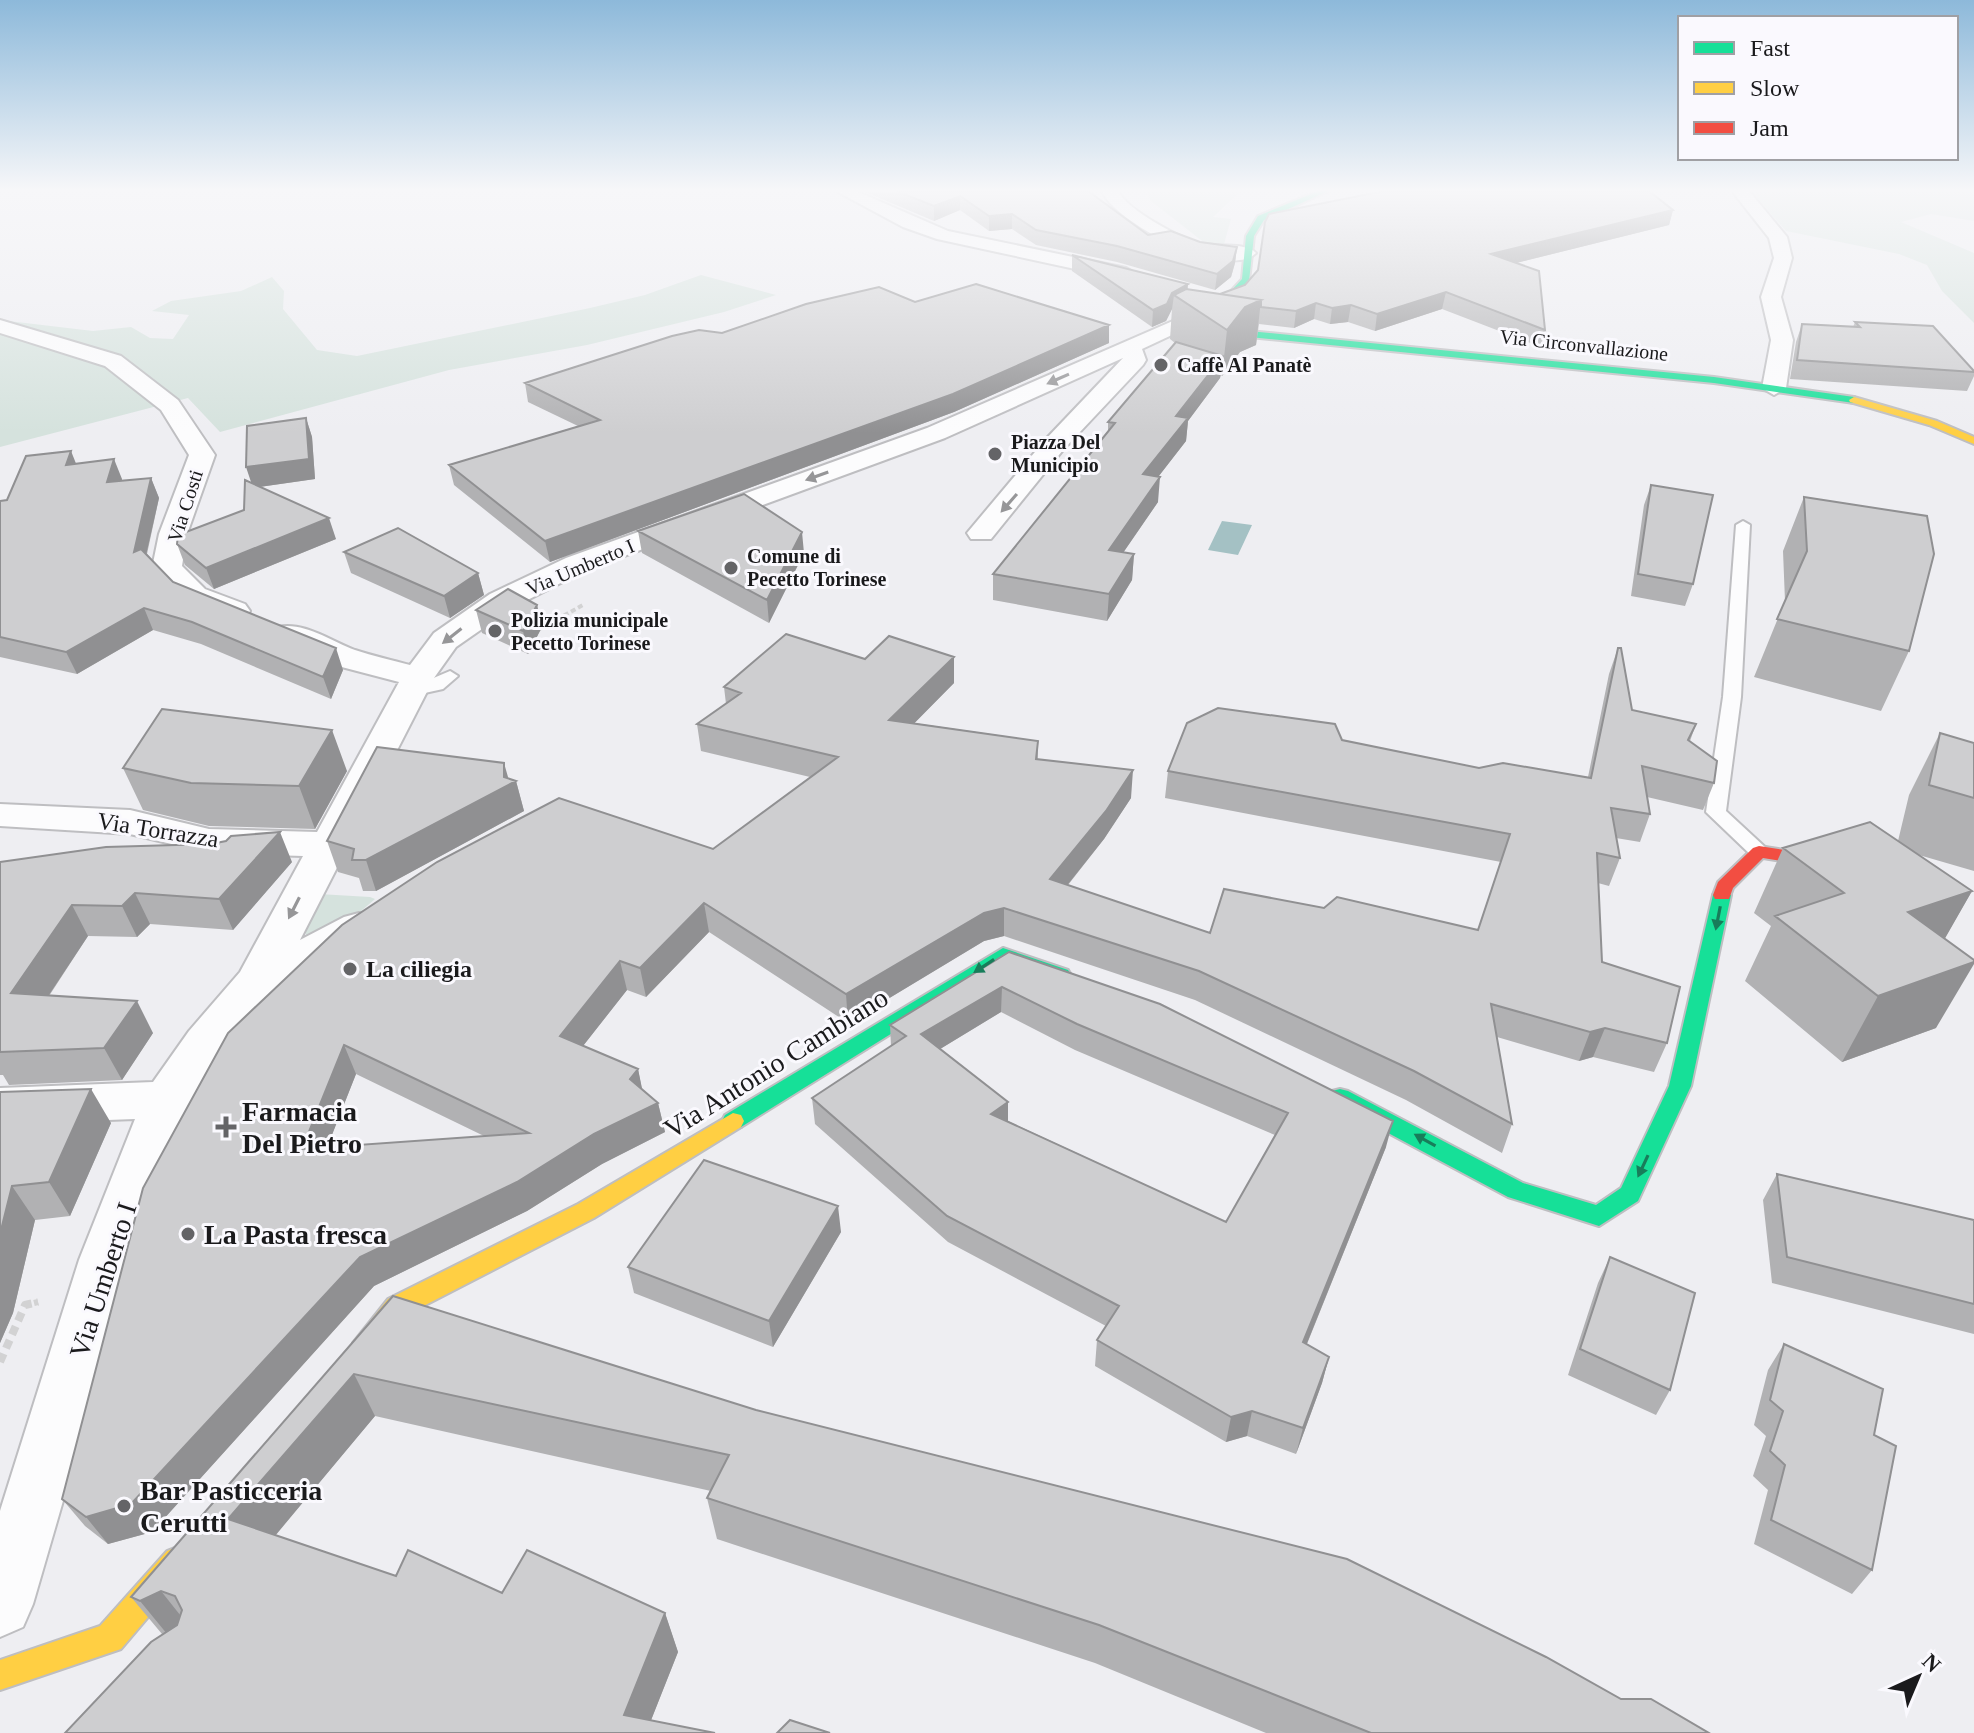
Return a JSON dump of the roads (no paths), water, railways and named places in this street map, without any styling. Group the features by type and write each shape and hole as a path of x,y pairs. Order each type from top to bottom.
{"main road":[{"path":"1182,323 1179,318 1185,313 1234,293 1246,279 1246,272"},
{"name":"Via Circonvallazione","path":"1182,323 1209,330 1774,388 1892,408 1974,441"},
{"path":"1328,1090 1516,1190 1599,1216 1630,1194 1680,1086 1724,886 1759,852 1854,868"},
{"name":"Via Antonio Cambiano","path":"356,1354 397,1307 586,1211 1003,955 1075,980"},
{"path":"0,1675 110,1638 192,1544"}],"street":[{"path":"1115,272 1144,278"},
{"path":"1774,388 1782,340 1771,297 1779,272"},
{"path":"1184,290 1217,300"},
{"name":"Via Umberto I","path":"6,1574 106,1260 167,1100 205,1043 257,981 322,852 426,681 445,640 501,601 576,564 936,433 1182,323"},
{"name":"Via Costi","path":"0,326 113,361 170,405 202,455 173,534 167,568 194,595 346,658 426,681"},
{"path":"981,533 1114,378 1135,360 1135,353 1130,348"},
{"name":"Via Torrazza","path":"0,815 130,822 209,841 310,842 322,852 299,861 133,860"},
{"name":"Via Umberto I","path":"257,981 339,940 390,906"},
{"path":"0,1106 167,1100"},
{"path":"397,1307 470,1330"}],"lane":[{"path":"1743,525 1732,697 1716,812 1759,852"}],"water":[{"path":"1222,521 1252,525 1238,555 1208,550"}],"place":[{"name":"Caffè Al Panatè","path":"1161,365"},
{"name":"Piazza Del Municipio","path":"995,454"},
{"name":"Comune di Pecetto Torinese","path":"731,568"},
{"name":"Polizia municipale Pecetto Torinese","path":"495,631"},
{"name":"La ciliegia","path":"350,969"},
{"name":"Farmacia Del Pietro","path":"226,1127"},
{"name":"La Pasta fresca","path":"188,1234"},
{"name":"Bar Pasticceria Cerutti","path":"124,1506"}]}
